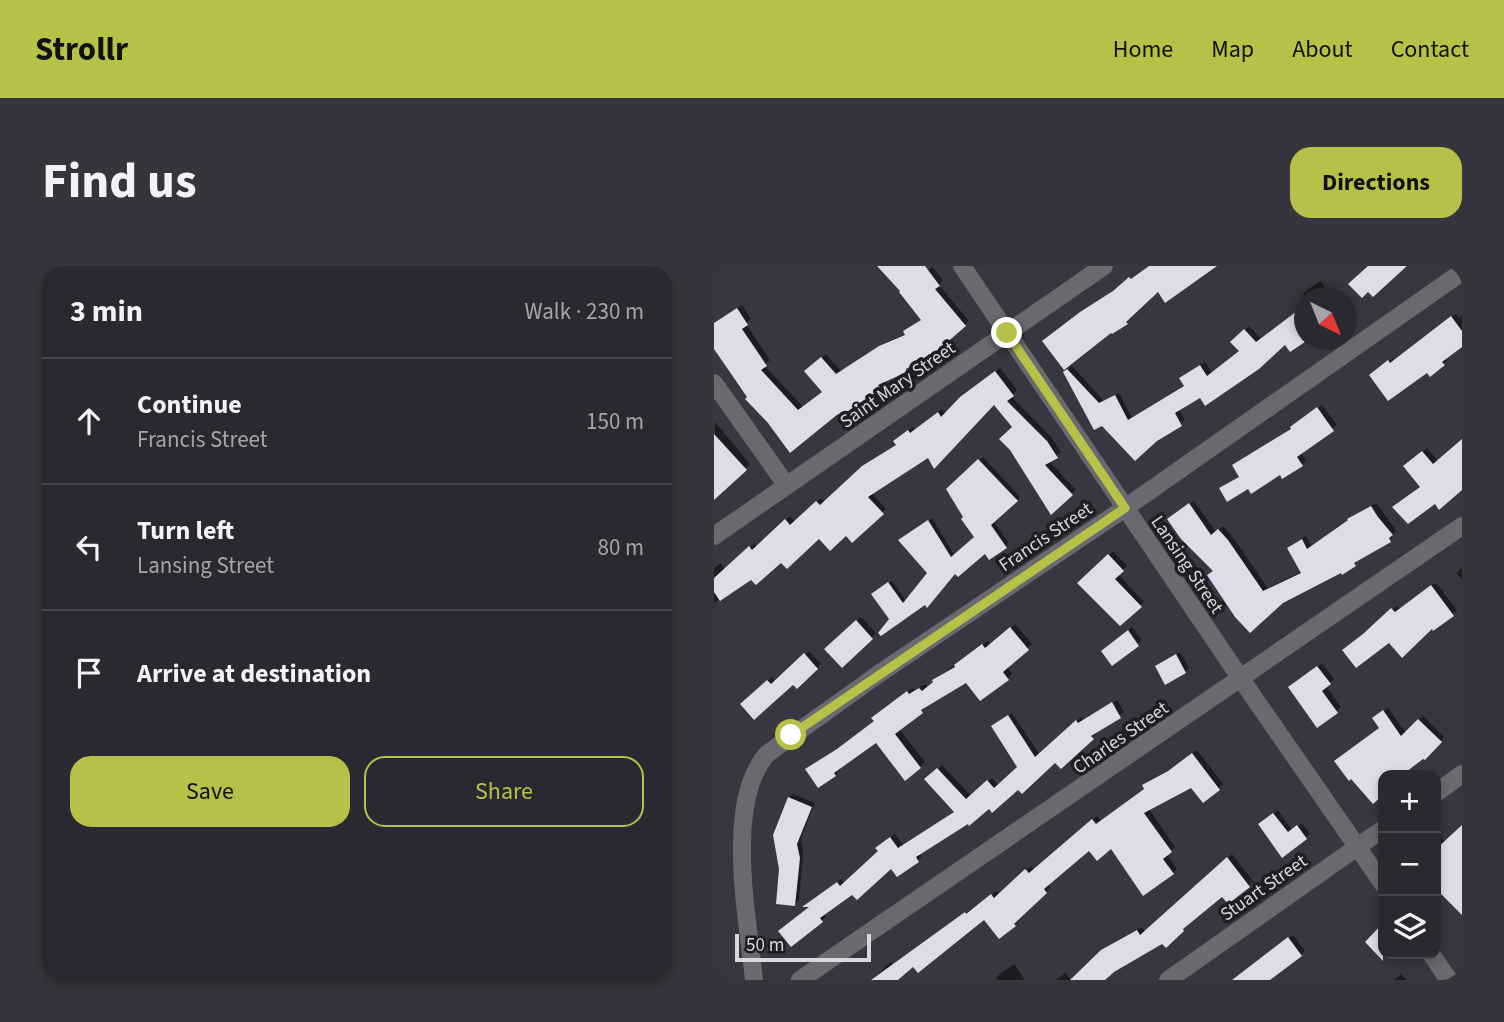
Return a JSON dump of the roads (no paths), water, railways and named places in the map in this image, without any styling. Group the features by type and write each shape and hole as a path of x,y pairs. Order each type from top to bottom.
{"street":[{"name":"Lansing Street","path":"962,266 1378,877"},
{"name":"Saint Mary Street","path":"714,536 1104,266"},
{"name":"Francis Street","path":"754,980 740,849 745,805 760,762 775,747 1125,508 1462,272"},
{"path":"714,383 787,486"},
{"name":"Charles Street","path":"800,980 1462,526"},
{"path":"1441,789 1462,774"},
{"name":"Stuart Street","path":"1168,980 1378,833"},
{"path":"1435,959 1450,980"}]}
